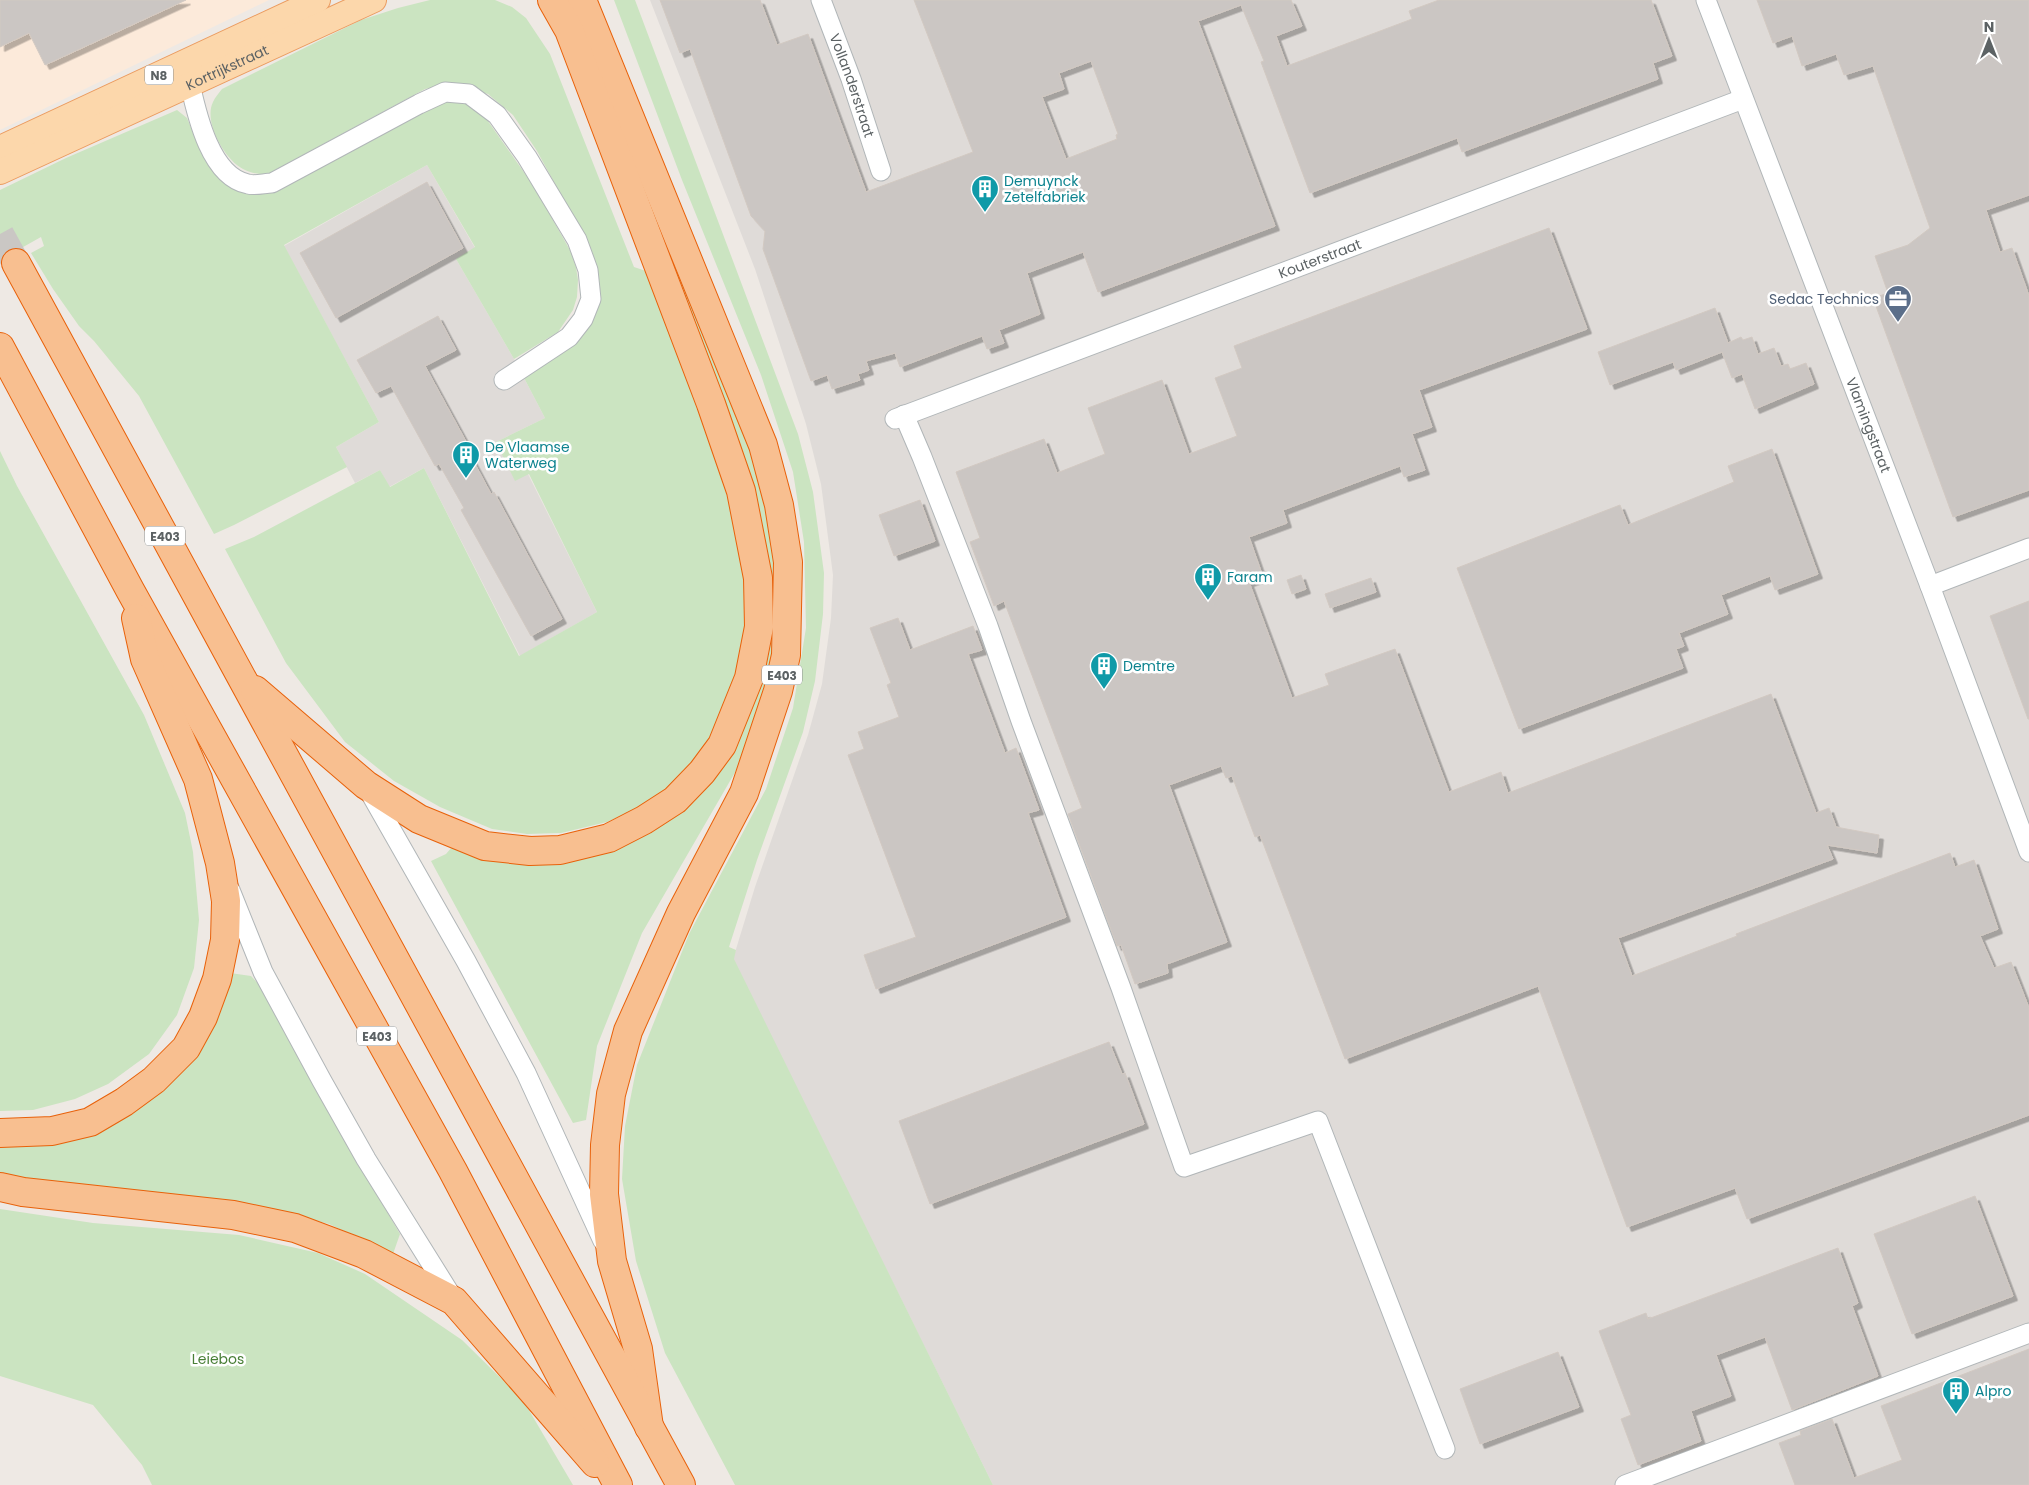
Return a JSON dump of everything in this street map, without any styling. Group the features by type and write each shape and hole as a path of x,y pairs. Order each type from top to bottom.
{"highway":[{"name":"E403","path":"243,679 366,785 419,819 485,846 530,851 560,850 609,838 675,800 702,772 722,745 749,678 759,628 758,578 741,491 708,395 572,39 552,0"},
{"name":"E403","path":"582,0 763,445 779,505 788,562 786,656 778,690 744,793 681,913 628,1031 610,1094 605,1145 604,1194 612,1261 638,1349 649,1427"},
{"name":"E403","path":"16,263 680,1485"},
{"name":"E403","path":"0,347 130,590 453,1171 618,1485"},
{"name":"E403","path":"0,1133 52,1131 90,1122 124,1102 154,1080 186,1048 203,1016 217,978 226,940 226,901 220,864 198,779 145,659 130,590"},
{"path":"0,1187 24,1192 233,1215 295,1228 364,1254 454,1301 614,1485"}],"main road":[{"name":"Kortrijkstraat","path":"0,148 318,0"},
{"name":"Kortrijkstraat","path":"0,172 374,0"}],"street":[{"name":"Vollanderstraat","path":"821,0 851,79 881,171"},
{"name":"Vlamingstraat","path":"1706,0 1930,586 2029,852"},
{"path":"190,84 197,118 212,151 227,174 249,184 272,182 445,92 469,94 498,115 527,157 577,240 588,270 590,299 583,319 568,337 504,380"},
{"name":"Kouterstraat","path":"1444,1450 1372,1266 1318,1120 1184,1167 1121,988 1021,721 988,626 922,456 899,417 1743,99"},
{"path":"1930,586 2029,548"},
{"path":"366,785 466,961 526,1073 612,1261"},
{"path":"220,864 263,972 366,1159 454,1301"},
{"path":"1625,1485 2029,1333"}],"shaded area":[{"path":"0,0 269,0 0,130"},
{"path":"650,0 2029,0 2029,1485 993,1485 733,959 755,887 808,735 822,684 831,618 833,575 821,484 806,424 755,269"},
{"path":"427,165 475,248 456,259 514,359 545,418 496,442 528,474 597,612 520,656 424,468 389,487 380,470 355,483 336,447 379,422 284,246"}],"green space":[{"path":"430,0 495,0 512,7 526,18 550,54 634,267 646,271 726,477 745,560 747,613 735,685 712,736 684,773 651,802 607,822 561,833 527,834 492,829 440,807 394,781 345,742 286,663 225,549 254,537 380,470 390,487 424,468 519,656 597,612 529,474 515,481 496,442 545,418 523,376 596,304 600,290 598,273 592,252 537,151 513,115 488,94 466,88 441,86 425,89 266,175 248,171 236,164 229,158 213,130 211,110 214,100 222,89 361,20"},
{"path":"614,0 635,0 798,434 813,492 824,573 823,614 815,681 803,732 757,860 729,947 736,950 734,959 993,1485 735,1485 665,1353 636,1261 622,1179 625,1126 637,1065 689,934 766,789 793,708 806,628 804,542 793,472 761,375 682,180"},
{"path":"454,96 483,114 535,188 571,252 578,280 577,297 573,310 558,332 514,359 456,259 475,247 427,165 284,245 379,422 336,447 347,467 214,534 139,396 94,341 79,326 31,253 44,246 41,237 0,260 0,190 66,158 177,110 187,118 200,149 225,181 245,192 417,109"},
{"path":"683,270 753,451 769,522 776,574 778,631 770,682 741,762 642,933 597,1046 586,1120 573,1123 431,861 446,854 452,847 510,862 550,864 594,856 658,828 696,798 769,630 671,272"},
{"path":"0,451 17,486 144,715 185,813 193,852 199,920 194,968 177,1015 149,1054 108,1084 75,1099 33,1110 0,1111"},
{"path":"230,973 251,976 265,991 334,1121 400,1234 393,1254 329,1224 279,1211 0,1176 0,1145 134,1107"},
{"name":"Leiebos","path":"0,1209 93,1223 239,1235 318,1253 365,1274 462,1340 523,1400 573,1485 152,1485 142,1465 93,1405 0,1376"}],"building":[{"path":"0,0 186,0 45,65 29,33 0,47"},
{"path":"660,0 760,0 777,45 808,34 866,192 973,152 914,0 1291,0 1302,26 1276,36 1287,66 1412,19 1409,11 1439,0 1651,0 1672,56 1653,63 1658,79 1462,152 1457,138 1310,193 1261,62 1264,61 1241,5 1198,21 1275,226 1098,292 1083,252 1027,273 1040,314 999,330 1004,343 987,349 982,336 900,367 895,353 866,361 869,370 858,374 860,380 832,389 827,375 811,381 763,249 765,231 751,216 690,49 680,53","holes":["1091,61 1118,134 1116,135 1117,139 1066,159 1042,97 1064,89 1059,73"]},
{"path":"1757,0 2029,0 2029,195 1986,210 2000,252 2012,248 2029,296 2029,490 1953,517 1873,298 1888,293 1875,256 1908,245 1930,228 1873,66 1844,75 1836,54 1802,66 1792,36 1773,43"},
{"path":"427,182 463,248 336,318 300,253"},
{"path":"1549,228 1587,329 1419,390 1432,427 1412,434 1425,470 1404,477 1400,466 1283,510 1287,523 1249,537 1263,577 1249,582 1292,698 1329,685 1325,674 1395,649 1449,792 1501,772 1508,793 1771,694 1816,813 1829,808 1836,827 1879,835 1877,853 1827,845 1833,859 1618,938 1632,976 1737,936 1736,934 1950,853 1955,867 1974,860 1998,929 1980,936 1994,968 2011,962 2029,1008 2029,1115 1747,1219 1735,1188 1627,1227 1538,986 1345,1059 1260,835 1255,837 1232,776 1226,778 1221,766 1169,785 1227,942 1167,964 1168,973 1135,984 1121,945 1117,946 1068,814 1082,808 1004,601 994,606 970,542 980,538 956,472 1044,439 1057,473 1105,454 1088,408 1162,380 1189,454 1237,436 1215,378 1242,368 1234,346"},
{"path":"1715,308 1728,343 1741,337 1743,340 1752,337 1758,354 1774,348 1781,366 1788,364 1790,369 1806,363 1814,384 1755,409 1742,374 1732,378 1722,352 1676,370 1673,362 1610,385 1598,352"},
{"name":"De Vlaamse Waterweg","path":"438,316 456,350 425,366 469,447 467,449 491,494 494,492 562,619 531,636 461,510 464,508 439,464 435,466 391,386 376,393 357,360"},
{"path":"1772,449 1818,574 1775,590 1770,576 1721,595 1728,614 1679,633 1684,646 1676,649 1683,668 1519,729 1457,568 1620,505 1628,525 1734,482 1728,466"},
{"path":"920,500 935,541 894,556 879,515"},
{"path":"1301,575 1306,589 1292,594 1287,580"},
{"path":"1371,578 1376,592 1330,608 1325,594"},
{"path":"2029,601 2029,719 2028,719 1990,616"},
{"path":"898,618 910,650 973,626 982,650 968,654 1005,753 1016,748 1039,810 1028,813 1066,917 876,989 864,955 916,937 848,755 864,749 858,732 899,717 887,685 891,683 870,628"},
{"path":"1109,1042 1122,1074 1125,1073 1144,1124 930,1204 899,1121"},
{"path":"1975,1196 2013,1296 1912,1334 1874,1234"},
{"path":"1838,1248 1858,1303 1852,1306 1878,1376 1792,1410 1765,1337 1716,1355 1731,1396 1691,1411 1701,1441 1638,1465 1621,1419 1631,1415 1599,1331 1646,1313 1648,1319"},
{"name":"Alpro","path":"2029,1349 2029,1485 1795,1485 1779,1443 1801,1435 1800,1431 1832,1419 1854,1478 1902,1460 1881,1406"},
{"path":"1558,1352 1579,1407 1480,1444 1460,1389"}],"tunnel":[{"path":"0,234 16,263"}],"place":[{"name":"Demuynck Zetelfabriek","path":"985,213"},
{"name":"Sedac Technics","path":"1898,323"},
{"name":"De Vlaamse Waterweg","path":"466,479"},
{"name":"Faram","path":"1208,601"},
{"name":"Demtre","path":"1104,690"},
{"name":"Alpro","path":"1956,1415"}]}
